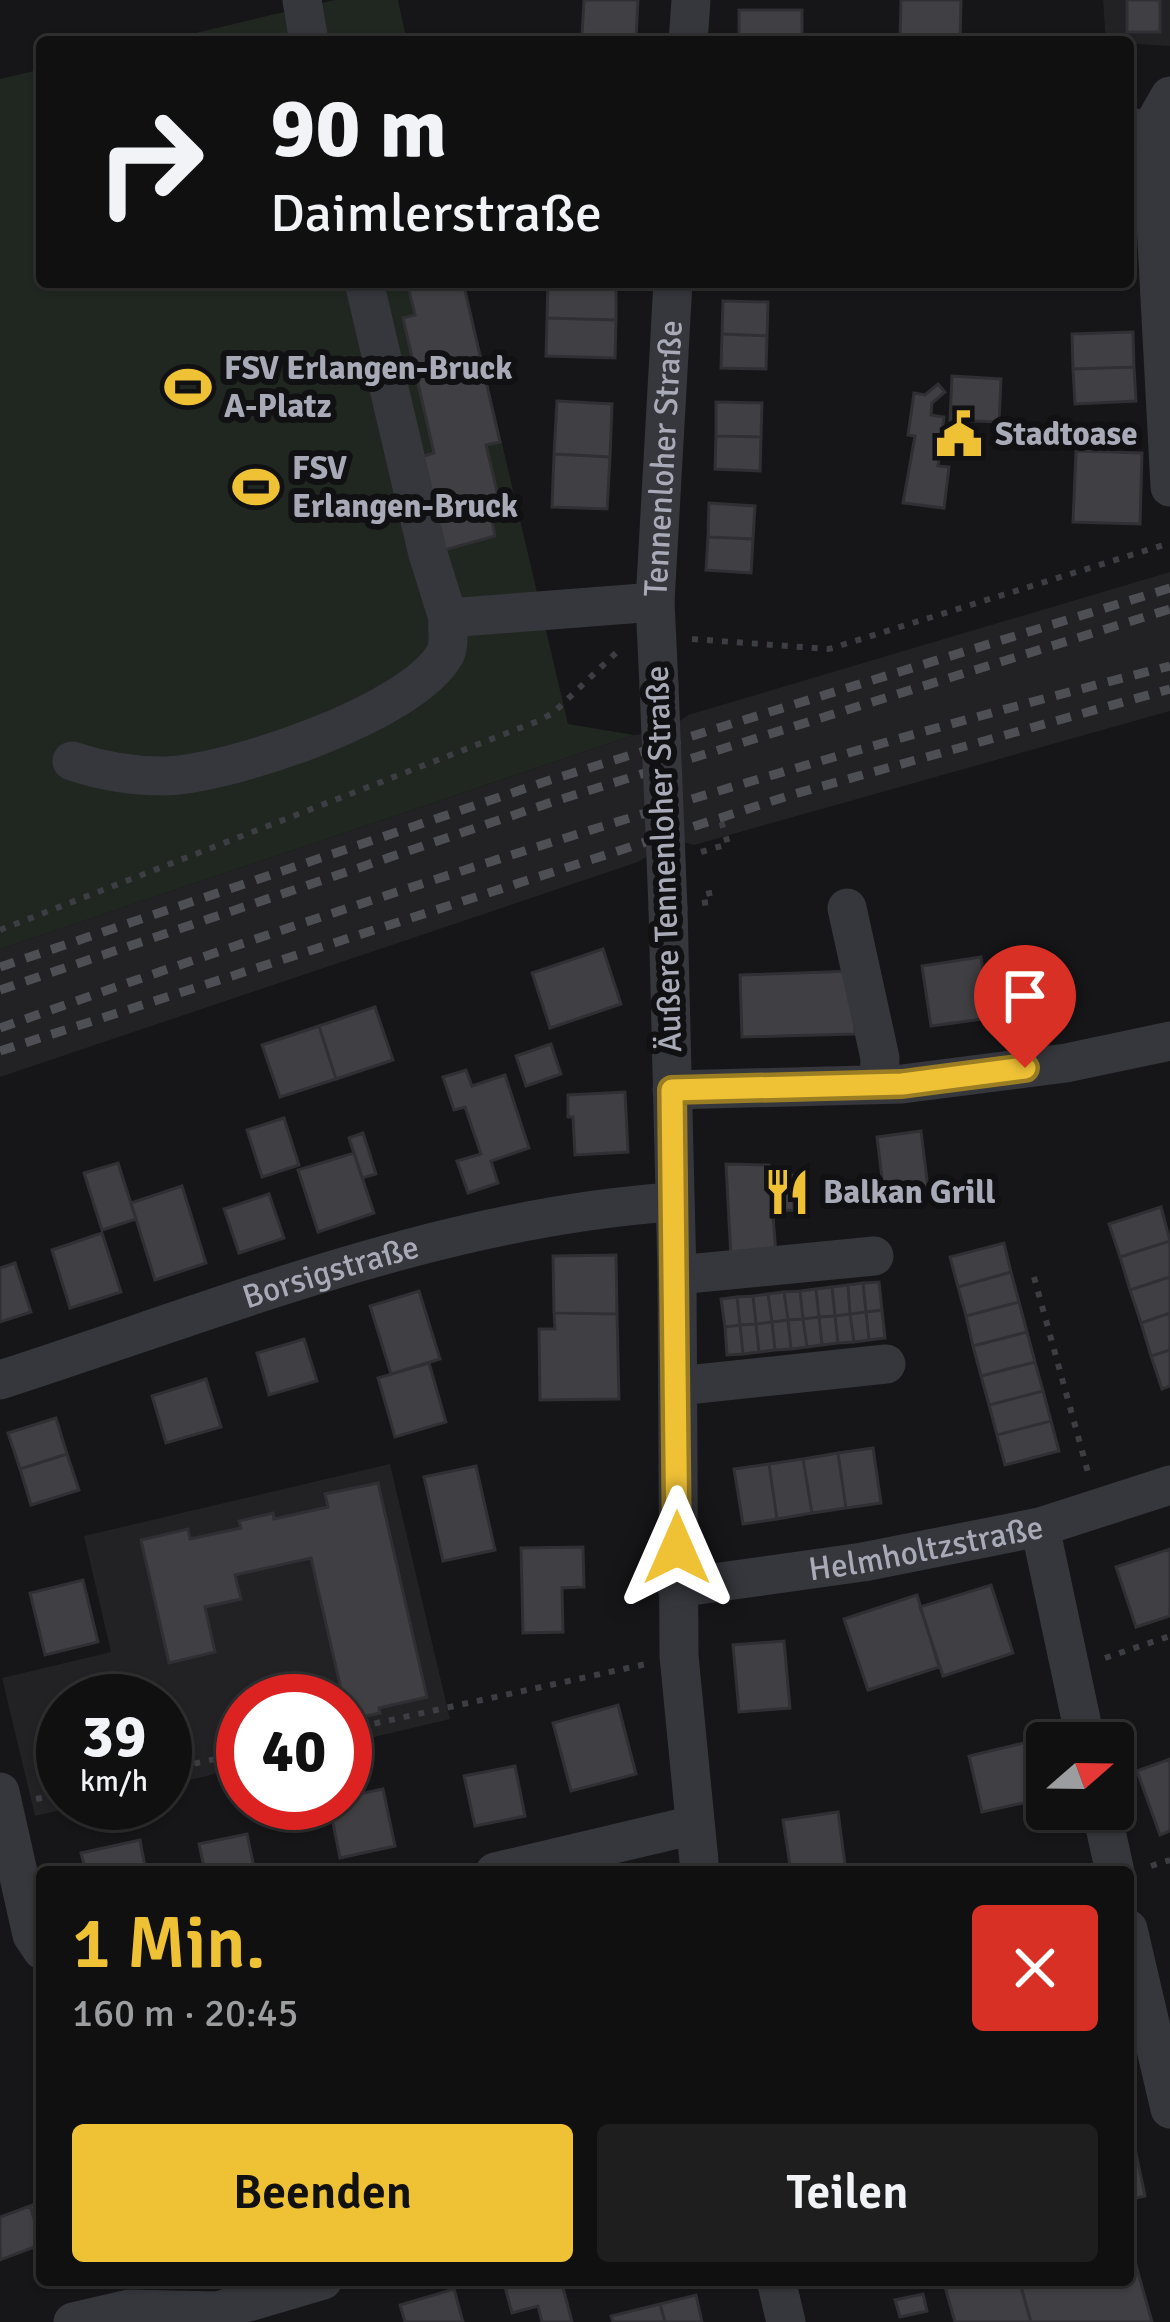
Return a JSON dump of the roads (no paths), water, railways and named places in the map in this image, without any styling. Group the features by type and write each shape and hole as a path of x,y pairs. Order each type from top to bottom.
{"street":[{"path":"302,0 308,36"},
{"path":"688,36 691,0"},
{"path":"1154,133 1170,487"},
{"path":"72,761 107,773 167,776 231,765 373,711 424,680 447,651 448,618 428,554 365,288"},
{"name":"Tennenloher Straße","path":"656,619 673,288"},
{"path":"448,618 656,619"},
{"name":"Äußere Tennenloher Straße","path":"656,619 677,1275 679,1656 699,1866"},
{"path":"847,908 880,1058 879,1084"},
{"path":"672,1090 879,1084 1066,1063 1170,1041"},
{"name":"Borsigstraße","path":"0,1380 439,1238 535,1217 672,1202"},
{"path":"677,1275 874,1256"},
{"path":"678,1386 886,1364"},
{"name":"Helmholtzstraße","path":"677,1588 863,1562 1040,1527 1170,1485"},
{"path":"1040,1527 1081,1722"},
{"path":"0,1792 36,1940"},
{"path":"520,1866 694,1825"},
{"path":"1106,1830 1114,1866"},
{"path":"1134,1955 1170,2109"},
{"path":"74,2322 114,2311 152,2316 218,2311 303,2286"},
{"path":"777,2286 785,2322"}],"railway":[{"path":"0,967 547,781 1170,588"},
{"path":"0,990 552,802 1170,609"},
{"path":"0,1028 581,833 875,745 1170,666"},
{"path":"0,1051 794,794 1170,689"}],"place":[{"name":"FSV Erlangen-Bruck A-Platz","path":"188,387"},
{"name":"Stadtoase","path":"959,434"},
{"name":"FSV Erlangen-Bruck","path":"256,487"},
{"name":"Balkan Grill","path":"787,1192"}]}
